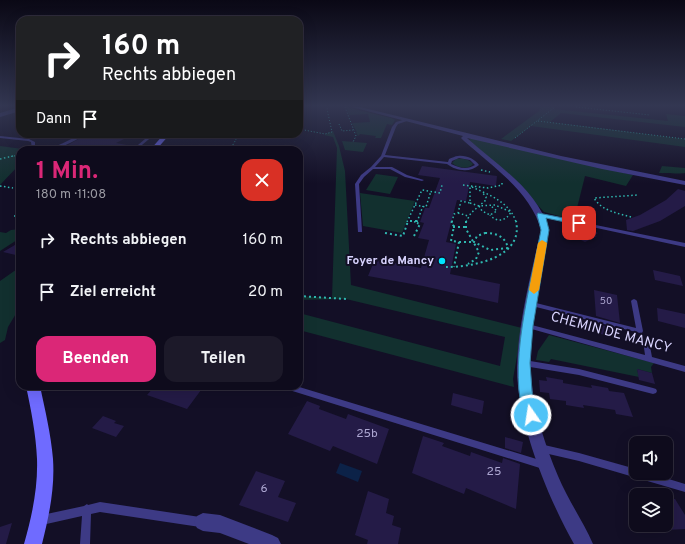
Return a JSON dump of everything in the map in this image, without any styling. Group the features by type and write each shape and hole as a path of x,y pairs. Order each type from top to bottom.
{"main road":[{"path":"156,146 164,138"},
{"path":"33,544 40,521 44,494 44,447 34,390"}],"street":[{"path":"456,132 649,177 685,183"},
{"path":"467,135 464,138 515,184 541,215 545,230 528,326 524,363 528,403 546,466 567,514 584,544"},
{"path":"202,522 220,524 272,544"}],"lane":[{"path":"360,232 357,187 360,178 382,157 392,132"},
{"path":"0,137 30,140 33,142 33,146"},
{"path":"60,146 76,138"},
{"path":"138,146 148,138"},
{"path":"382,157 449,163 457,168 472,168 476,167 477,164 467,158 455,158 450,160 449,163"},
{"path":"382,157 391,168 406,176 422,180"},
{"path":"372,168 391,168"},
{"path":"541,215 685,245"},
{"path":"532,304 640,331 634,301"},
{"name":"CHEMIN DE MANCY","path":"528,326 685,369"},
{"path":"646,341 649,359"},
{"path":"524,363 580,372 653,391"},
{"path":"299,390 546,466"},
{"path":"540,447 685,488"},
{"path":"40,521 100,507 202,522"},
{"path":"85,544 87,509"}],"path":[{"path":"317,132 325,134 331,132"},
{"path":"353,142 356,137 355,132"},
{"path":"508,145 524,132"},
{"path":"631,132 685,139"},
{"path":"0,159 16,156"},
{"path":"472,168 493,173"},
{"path":"471,187 496,187 502,185 502,179"},
{"path":"446,267 475,264 492,259 508,248 515,240 517,232 517,224 512,212 499,200 481,191 463,185"},
{"path":"0,186 13,188"},
{"path":"385,233 403,236 422,190 440,193 442,186"},
{"path":"470,203 471,187"},
{"path":"415,205 426,207 431,191"},
{"path":"467,265 476,259 479,254 465,222 468,216 486,200 486,197 481,191"},
{"path":"631,217 605,209 594,199 638,195"},
{"path":"508,248 490,250 474,242 451,241 454,227 451,224 454,214 458,213 461,201 479,206 498,206 512,212"},
{"path":"489,205 497,211 490,214"},
{"path":"414,236 420,224 417,222 423,206"},
{"path":"479,206 482,211 490,214 495,219 503,220 508,218 512,212"},
{"path":"458,213 468,216"},
{"path":"409,220 417,222"},
{"path":"454,227 466,227"},
{"path":"474,242 479,234 491,233 504,239 508,248"},
{"path":"454,267 459,242"},
{"path":"303,296 346,299"}],"green space":[{"path":"334,132 339,146 345,171 351,285 522,328 513,379 514,387 303,331 303,314 500,366 505,337 346,299 303,300 303,296 332,298 337,148 333,137 324,135"},
{"path":"356,132 383,132 381,138 360,134 358,136"},
{"path":"510,132 522,132 511,141 501,139"},
{"path":"578,132 632,132 685,139 685,147"},
{"path":"472,138 633,175 626,186 585,176 574,220 544,212 518,184 469,140"},
{"path":"342,141 367,143 363,152 345,150"},
{"path":"0,146 16,148 16,168 0,185"},
{"path":"456,159 466,159 473,164 466,168 460,167 452,163"},
{"path":"662,166 685,168 685,173 659,173"},
{"path":"376,174 398,177 390,194 366,190"},
{"path":"360,193 415,201 402,233 363,226"},
{"path":"16,229 16,241 0,251 0,232 6,233"},
{"path":"16,270 16,314 8,327 5,340 0,343 0,281"},
{"path":"549,335 654,363 651,367 652,373 637,369 639,377 551,359 549,362 536,360 538,351"}],"water":[{"path":"340,463 362,471 358,482 336,473"}],"building":[{"path":"80,138 126,138 116,143 127,146 73,146 68,145"},
{"path":"422,166 497,176 496,186 470,182 466,201 457,200 446,242 456,244 450,274 500,284 498,303 423,286 368,276 375,259 421,268 429,240 418,238 424,223 420,222 425,208 429,208 440,178 418,175"},
{"path":"678,189 685,191 685,206 660,221 633,231 627,230 626,220 640,215 666,200"},
{"path":"587,228 598,233 594,235 597,236 585,242 571,235"},
{"path":"16,244 16,255 3,252"},
{"path":"653,270 680,276 683,286 655,280"},
{"path":"594,290 617,295 620,323 596,316"},
{"path":"657,308 685,314 685,328 658,321"},
{"path":"597,324 619,329 620,339 597,333"},
{"path":"637,369 652,373 655,384 639,380"},
{"path":"546,377 563,380 563,383 592,388 591,385 608,388 609,391 624,393 633,417 616,414 615,410 583,405 584,408 566,405 566,401 550,399 549,393 540,392 539,380 547,381"},
{"path":"151,390 201,390 187,409 147,395"},
{"path":"453,393 484,401 482,414 451,405"},
{"path":"307,401 320,406 319,409 346,419 348,414 389,429 377,464 333,446 330,451 288,434"},
{"path":"103,416 116,421 114,423 124,426 116,437 92,428"},
{"path":"423,436 444,443 442,446 470,456 471,452 502,463 503,458 520,464 516,509 466,488 464,494 412,473"},
{"path":"505,437 523,442 521,453 505,448"},
{"path":"256,471 285,481 278,497 296,503 288,522 239,505"},
{"path":"368,491 389,499 386,513 394,516 392,525 401,528 398,544 367,544 368,540 355,535"},
{"path":"673,499 675,499 685,515 685,529 673,530"},
{"path":"12,523 6,544 0,544 0,527"}],"slow traffic":[{"path":"534,290 542,243"}],"place":[{"name":"Foyer de Mancy","path":"442,261"}],"route":[{"path":"531,415 525,391 524,363 528,326 545,230 541,215 579,223"}]}
